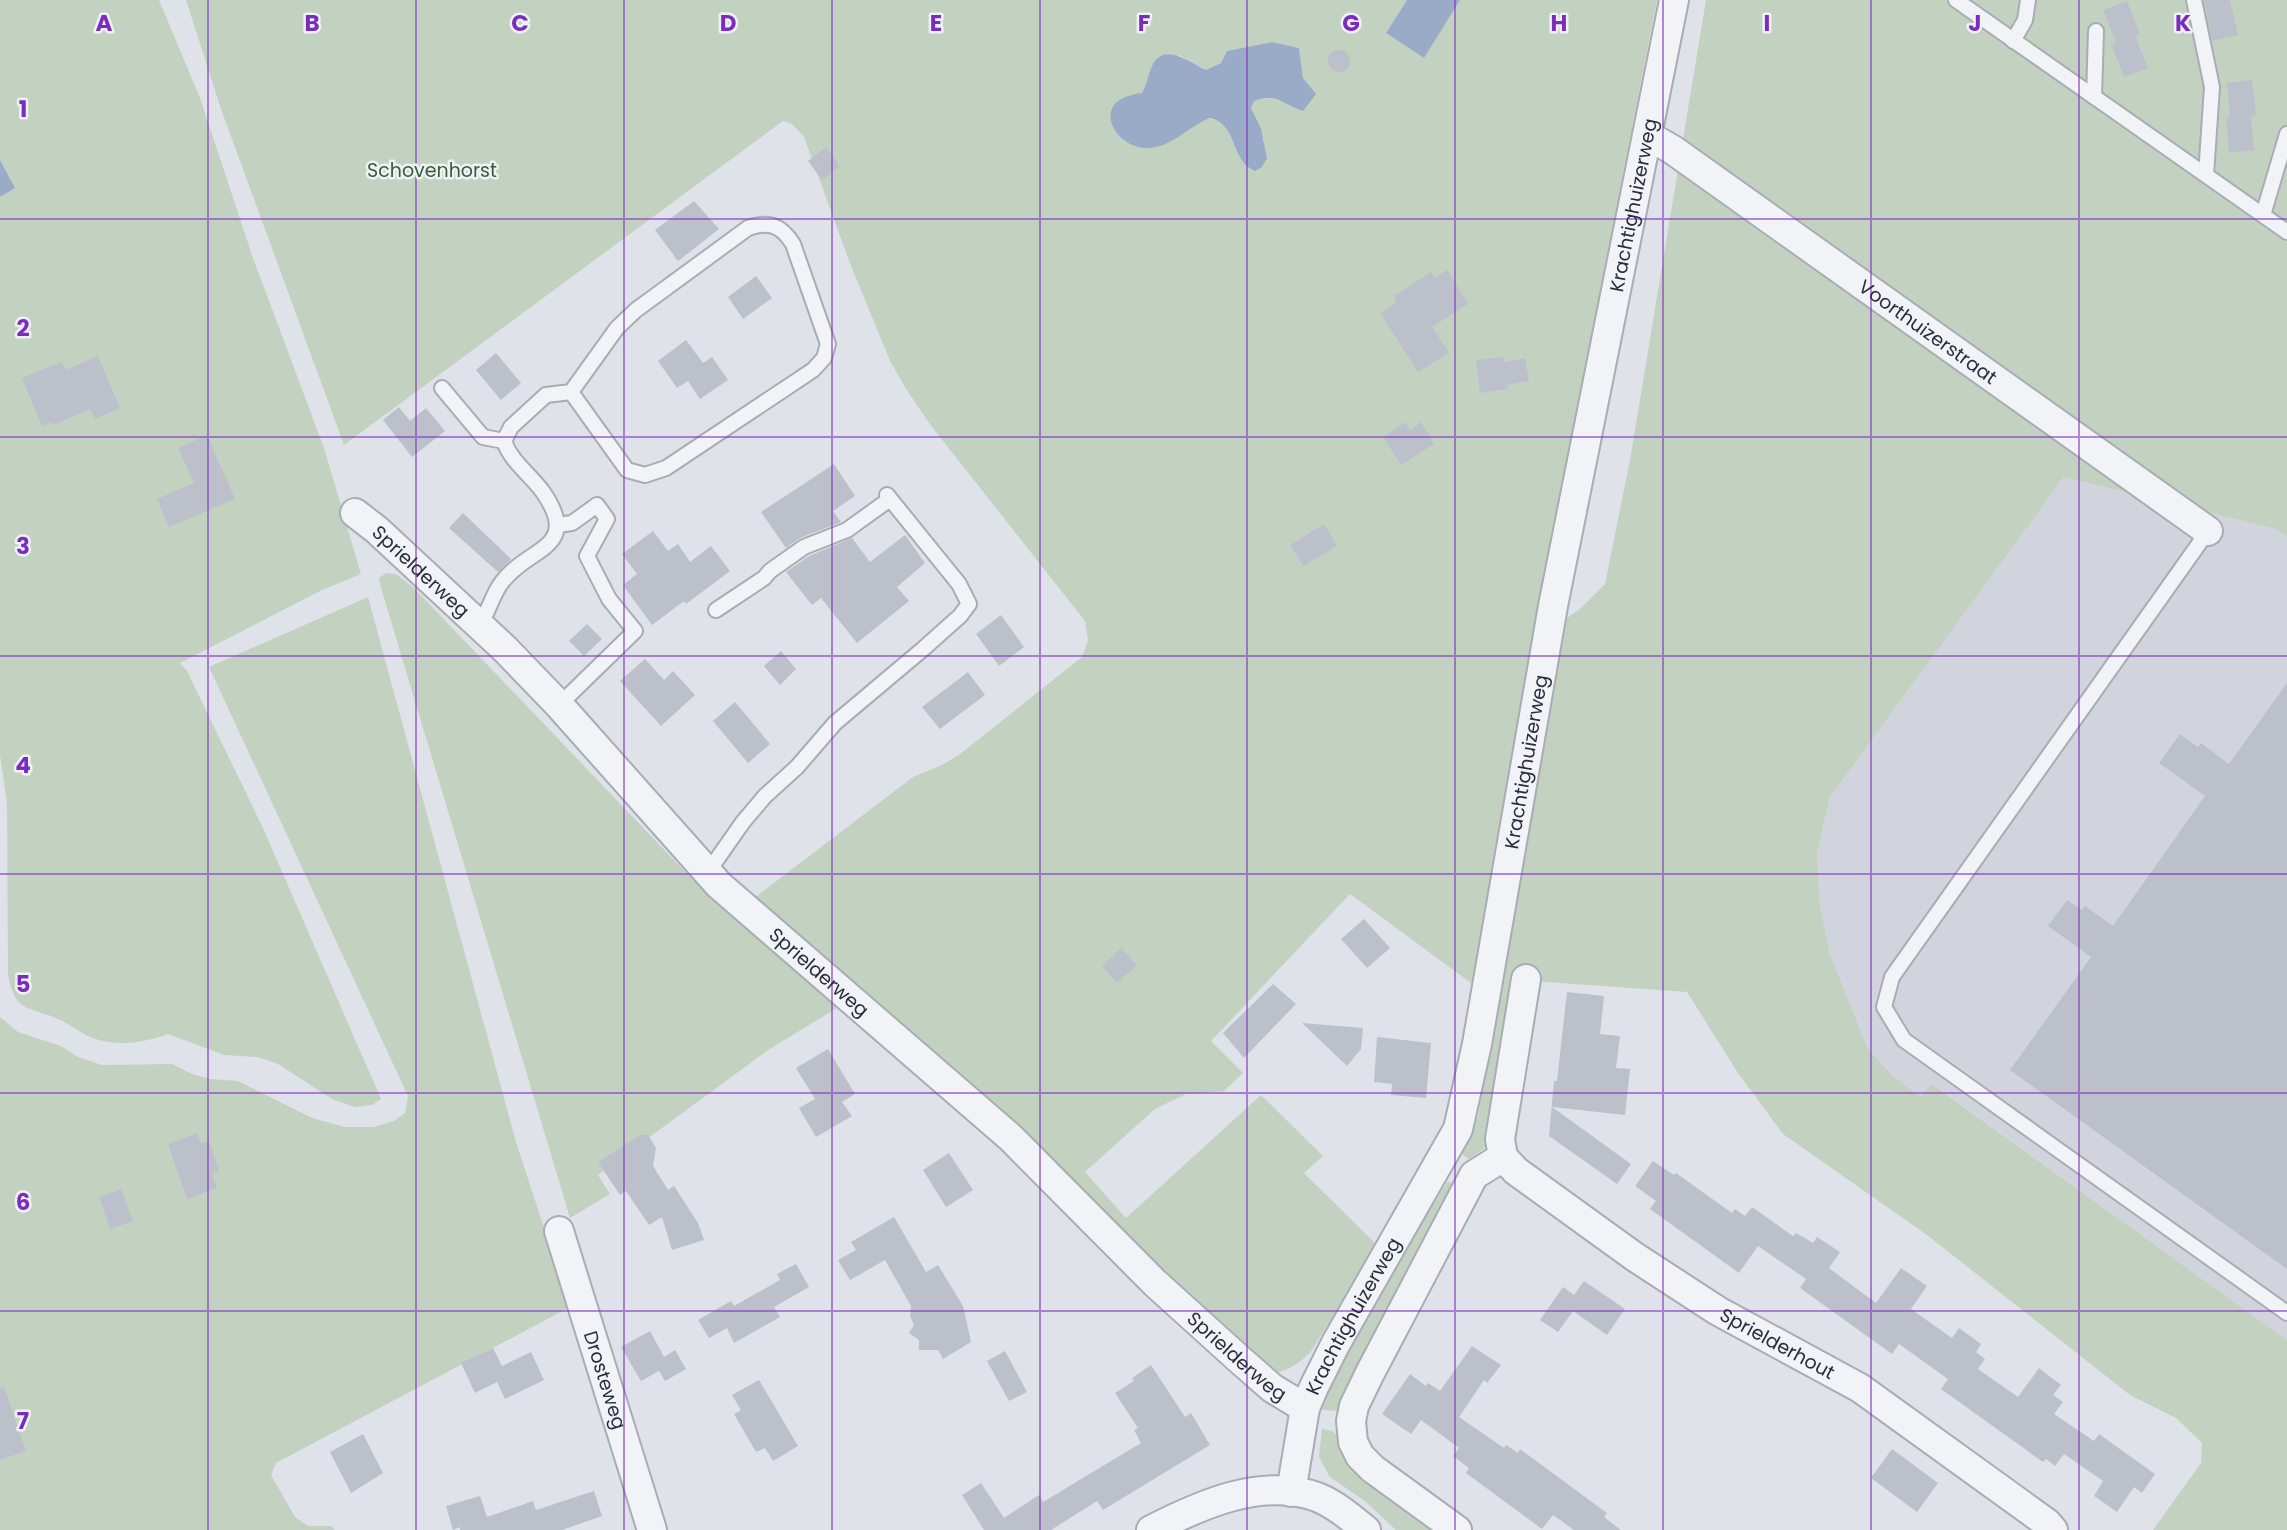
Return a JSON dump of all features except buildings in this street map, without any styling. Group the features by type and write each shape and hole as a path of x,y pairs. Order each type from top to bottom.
{"street":[{"name":"Krachtighuizerweg","path":"1291,1492 1305,1408 1336,1343 1458,1129 1469,1083 1553,606 1674,0"},
{"name":"Voorthuizerstraat","path":"1647,135 1673,150 2207,531"},
{"name":"Sprielderweg","path":"355,513 480,624 559,705 730,894 1011,1138 1156,1283 1239,1359 1272,1388 1305,1408"},
{"path":"1457,1530 1373,1469 1360,1456 1353,1442 1351,1421 1354,1406 1370,1374 1474,1175 1503,1157 1500,1139 1525,979"},
{"name":"Sprielderhout","path":"1503,1157 1516,1171 1635,1257 1718,1311 1860,1388 2048,1523 2053,1530"},
{"path":"1442,1159 1474,1175"},
{"name":"Drosteweg","path":"558,1231 652,1530"},
{"path":"1151,1530 1225,1497 1260,1492 1291,1492 1317,1497 1366,1530"}],"lane":[{"path":"1956,0 2287,232"},
{"path":"2013,40 2025,20 2028,0"},
{"path":"2194,0 2212,87 2206,175"},
{"path":"2094,97 2096,31"},
{"path":"2095,74 2110,67"},
{"path":"2263,215 2287,134"},
{"path":"480,624 502,581 549,543 556,534 556,514 541,490 508,453 505,441 511,426 546,396 571,392 617,328 636,310 748,228 762,223 775,225 785,232 793,244 828,344 824,358 813,370 666,468 645,475 627,470 571,392"},
{"path":"442,388 484,437 505,441"},
{"path":"708,872 750,813 797,767 835,723 960,616 968,604 959,584 888,497 847,530 804,547 716,610"},
{"path":"557,525 572,523 597,505 607,519 587,555 608,598 635,631 559,705"},
{"path":"2207,531 1892,977 1884,1007 1904,1040 2287,1314"}],"shaded area":[{"path":"2064,477 2276,529 2287,536 2287,1340 1933,1084 1922,1096 1893,1076 1868,1049 1830,954 1820,907 1817,852 1830,797"}],"green space":[{"path":"0,0 159,0 200,98 253,258 324,448 361,574 322,590 180,663 187,671 263,828 381,1099 372,1105 355,1107 332,1099 278,1064 258,1057 224,1055 168,1034 126,1043 94,1038 60,1020 24,1006 11,987 8,975 7,804 0,755 0,197 14,188 0,160"},
{"name":"Schovenhorst","path":"186,0 1407,0 1386,33 1424,57 1460,0 1657,0 1527,665 1475,986 1350,894 1211,1041 1243,1073 1224,1091 1186,1094 1155,1109 1085,1172 1126,1218 1261,1095 1323,1156 1304,1173 1377,1245 1306,1357 1290,1368 1276,1373 1252,1361 1017,1128 937,1055 840,980 749,902 913,777 960,754 1082,657 1088,641 1085,621 932,427 891,363 851,266 804,137 792,124 783,121 344,445 221,109","holes":["1272,42 1299,48 1303,78 1315,94 1299,110 1272,98 1254,101 1251,108 1265,143 1233,141 1217,120 1201,121 1128,95 1142,94 1152,66 1179,55 1206,70 1221,63 1227,51"]},
{"path":"1706,0 2287,0 2287,536 2276,529 2064,477 1830,797 1817,852 1820,907 1830,954 1868,1049 1893,1076 1921,1096 1932,1084 2287,1340 2287,1530 2153,1530 2201,1463 2202,1443 2176,1418 2130,1395 1927,1235 1783,1134 1738,1073 1687,992 1516,980 1491,1128 1484,1149 1469,1159 1463,1155 1462,1150 1478,1117 1563,621 1581,608 1605,584 1630,460"},
{"path":"386,573 396,574 414,588 694,881 837,1008 768,1050 598,1175 610,1194 570,1218 381,588 379,578"},
{"path":"368,597 516,1142 570,1307 276,1463 271,1475 295,1517 308,1526 331,1526 335,1530 0,1530 0,1017 18,1032 61,1046 78,1057 102,1065 172,1064 210,1079 238,1081 312,1118 345,1127 373,1127 394,1121 405,1113 408,1096 209,667"},
{"path":"1447,1182 1462,1185 1341,1411 1323,1410 1320,1407 1359,1327"},
{"path":"1322,1429 1332,1431 1441,1530 1396,1530 1366,1502 1330,1477 1319,1457"}],"water":[{"path":"1407,0 1460,0 1424,58 1386,33"},
{"path":"1272,42 1299,48 1303,78 1316,94 1303,111 1274,99 1254,101 1251,108 1261,129 1267,158 1262,167 1255,171 1241,159 1225,127 1210,118 1163,145 1145,148 1123,139 1111,122 1115,104 1125,97 1142,93 1152,66 1163,55 1177,56 1206,70 1221,63 1227,51"},
{"path":"0,160 15,188 0,197"}]}
